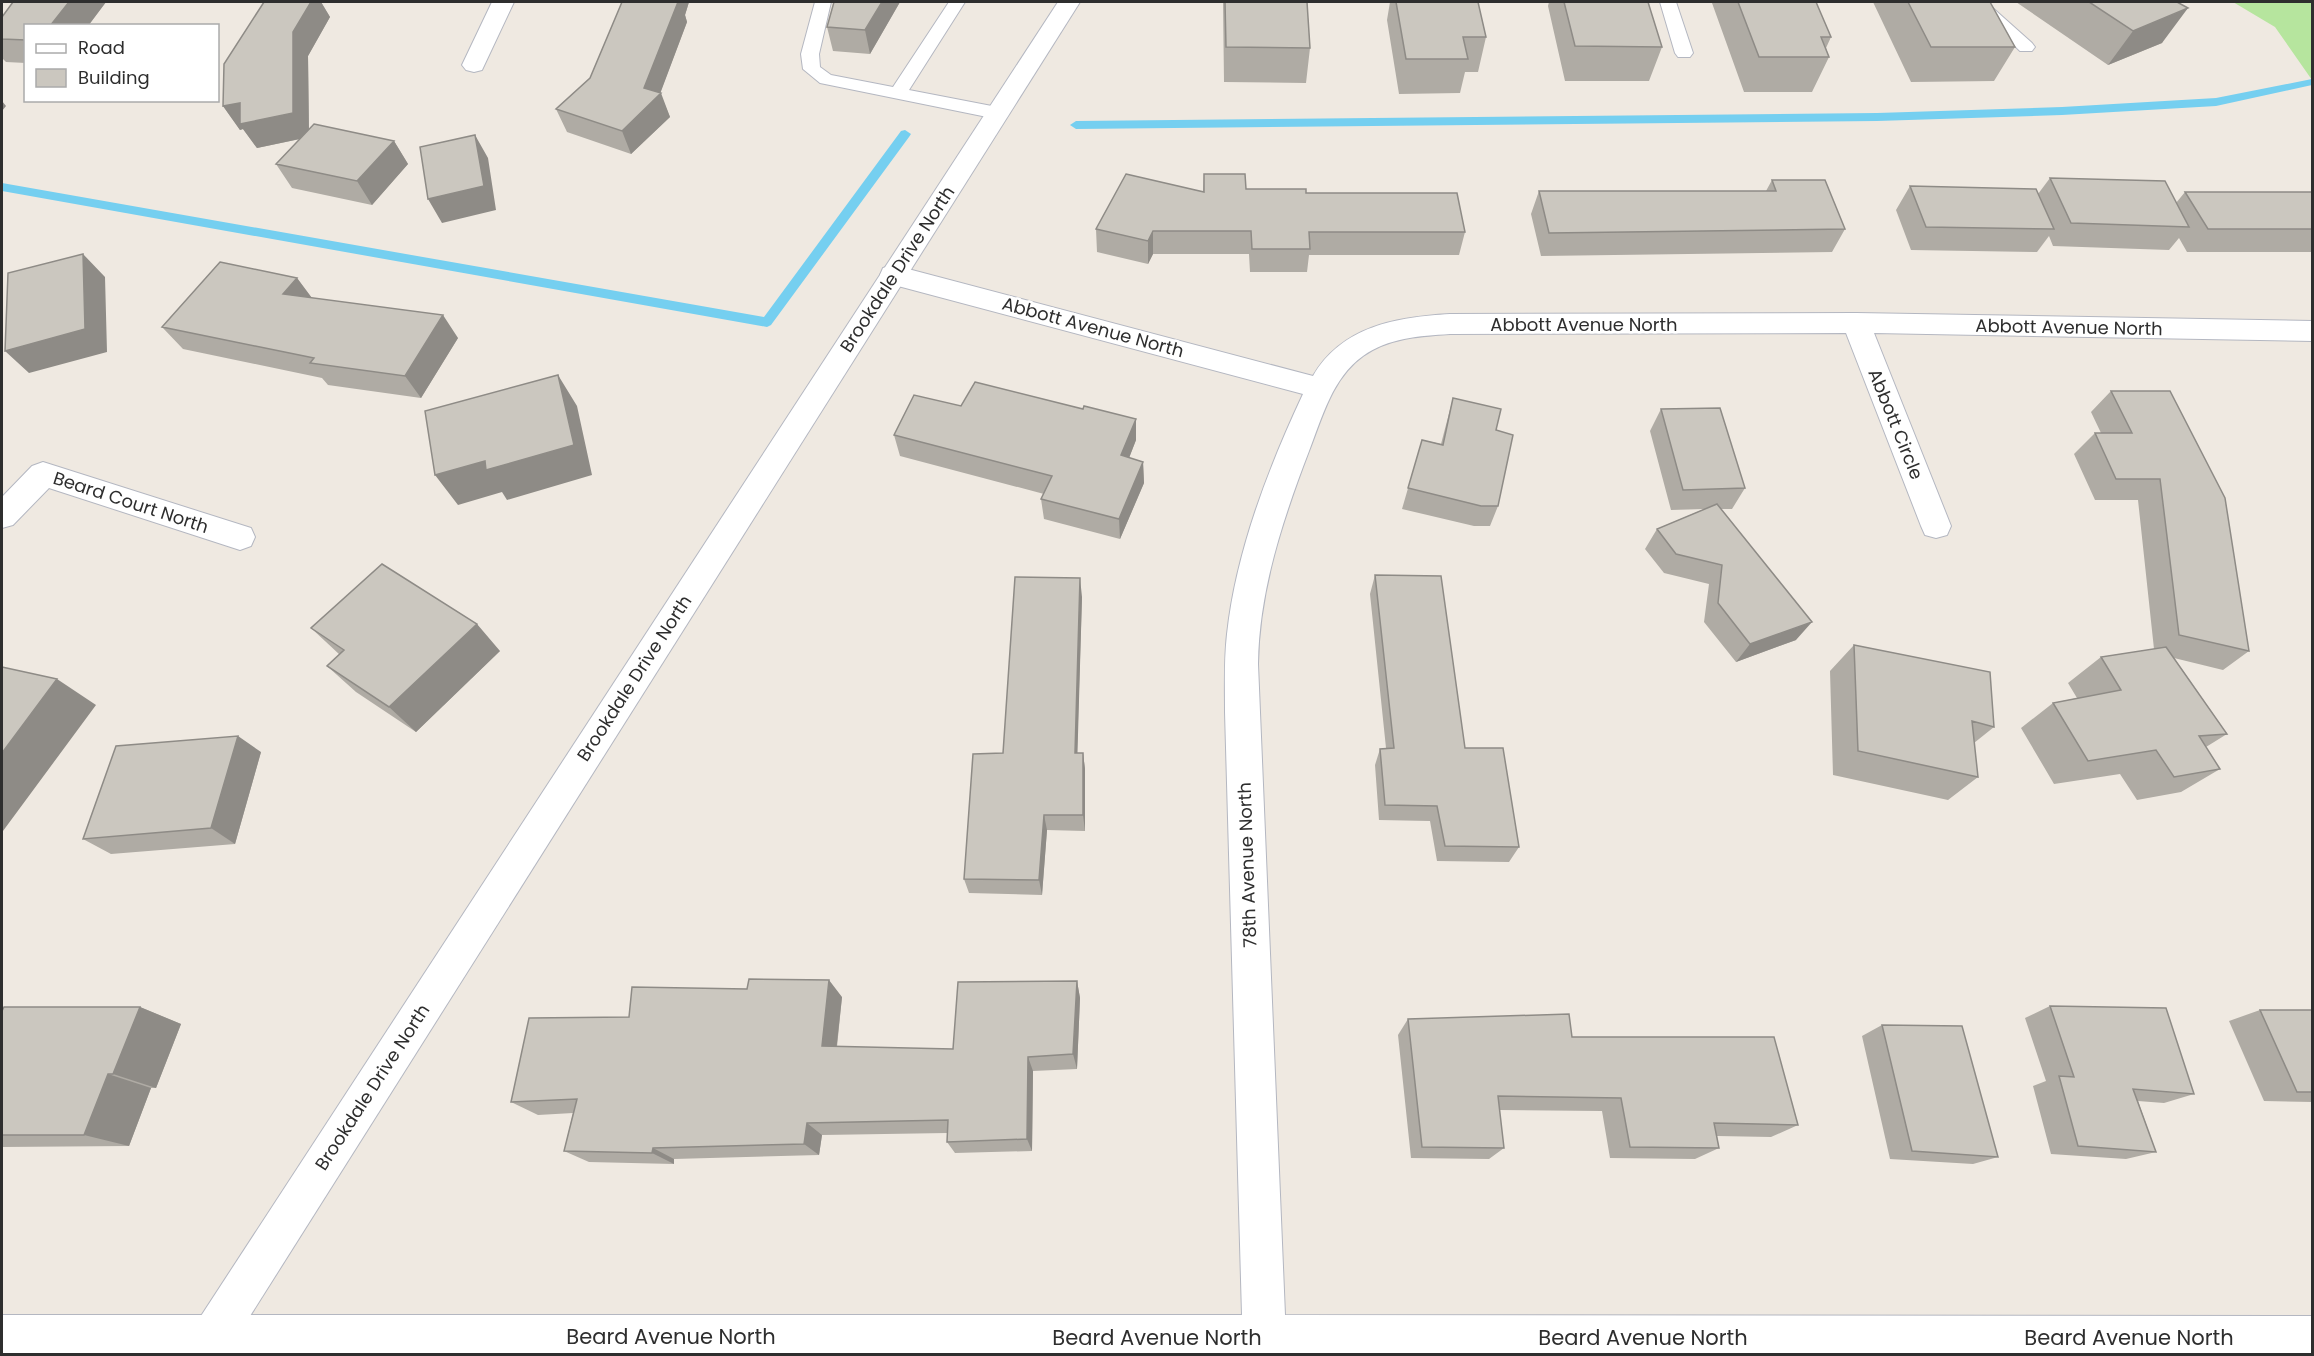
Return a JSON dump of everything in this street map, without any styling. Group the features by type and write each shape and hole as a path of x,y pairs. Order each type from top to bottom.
{"street":[{"path":"474,65 503,2"},
{"name":"Brookdale Drive North","path":"207,1346 1069,2"},
{"name":"Abbott Avenue North","path":"893,275 1320,388 1340,360 1355,349 1369,339 1406,326 1856,323 2313,331"},
{"name":"Abbott Circle","path":"1856,323 1936,525"},
{"name":"78th Avenue North","path":"1264,1346 1242,724 1243,634 1256,562 1277,494 1320,388"},
{"name":"Beard Court North","path":"2,516 43,474 240,537"},
{"name":"Beard Avenue North","path":"2,1336 207,1346 1264,1346 2313,1337"}],"lane":[{"path":"823,2 810,54 812,69 826,79 997,113"},
{"path":"898,93 957,2"},
{"path":"1668,2 1684,53"},
{"path":"1977,2 2026,47"}],"green space":[{"path":"2233,2 2312,2 2312,80 2275,27"}],"building":[{"path":"13,2 69,2 52,24 24,24 24,40 2,39 2,17"},
{"path":"264,2 311,2 293,32 293,113 240,124 240,103 223,106 224,64"},
{"path":"622,2 678,2 644,88 661,93 622,131 556,109 590,78"},
{"path":"834,2 882,2 865,30 827,27"},
{"path":"1225,2 1307,2 1310,48 1226,47"},
{"path":"1396,2 1478,2 1486,37 1463,37 1468,59 1406,59"},
{"path":"1564,2 1648,2 1662,47 1575,46"},
{"path":"1738,2 1816,2 1831,37 1821,37 1829,57 1759,57"},
{"path":"1908,2 1990,2 2015,47 1931,47"},
{"path":"2089,2 2177,2 2188,8 2133,31"},
{"path":"314,124 394,141 357,181 276,164"},
{"path":"475,135 484,186 428,199 420,147"},
{"path":"1126,174 1204,192 1204,174 1245,174 1246,189 1306,189 1306,193 1457,193 1465,232 1309,232 1310,249 1252,249 1251,231 1153,231 1148,241 1096,229"},
{"path":"2050,178 2165,181 2189,227 2071,223"},
{"path":"1772,180 1825,180 1845,229 1549,233 1539,191 1776,191"},
{"path":"1910,186 2036,189 2054,229 1926,227"},
{"path":"2185,192 2313,192 2313,229 2208,229"},
{"path":"83,254 85,329 5,351 8,273"},
{"path":"220,262 297,278 283,294 443,315 405,376 310,363 314,358 162,327"},
{"path":"558,375 574,445 486,470 485,461 435,475 425,411"},
{"path":"975,382 1083,409 1084,406 1136,419 1121,455 1143,462 1119,519 1041,499 1052,476 894,435 914,395 961,406"},
{"path":"2111,391 2170,391 2225,498 2249,651 2179,635 2160,479 2116,479 2095,433 2132,433"},
{"path":"1453,398 1501,409 1496,430 1513,435 1498,506 1481,506 1408,488 1422,440 1443,445"},
{"path":"1720,408 1745,488 1683,490 1661,409"},
{"path":"1717,504 1812,622 1750,644 1718,603 1722,565 1676,554 1657,529"},
{"path":"382,564 477,624 389,707 327,666 344,650 311,628"},
{"path":"1375,575 1441,576 1465,748 1503,748 1519,847 1445,846 1437,806 1385,805 1380,749 1394,748"},
{"path":"1015,577 1080,578 1075,753 1083,753 1083,815 1044,815 1039,880 964,879 973,754 1003,753"},
{"path":"1854,645 1990,672 1994,727 1972,721 1978,777 1858,751"},
{"path":"2166,647 2227,734 2199,736 2220,769 2174,777 2156,750 2088,761 2053,703 2121,690 2101,657"},
{"path":"2,667 57,679 2,753"},
{"path":"238,736 211,828 83,839 116,746"},
{"path":"749,979 829,980 822,1046 953,1049 958,982 1077,981 1073,1054 1028,1057 1027,1139 947,1142 948,1120 807,1123 804,1144 653,1148 652,1153 564,1151 577,1099 511,1102 529,1018 629,1017 632,987 747,989"},
{"path":"2050,1006 2166,1008 2194,1094 2133,1089 2156,1152 2078,1146 2059,1076 2074,1077"},
{"path":"4,1007 140,1007 113,1074 108,1074 84,1135 2,1135 2,1011"},
{"path":"2260,1010 2313,1010 2313,1092 2297,1092"},
{"path":"1569,1014 1572,1037 1774,1037 1798,1125 1714,1123 1719,1148 1630,1147 1621,1098 1498,1096 1504,1148 1422,1147 1408,1019"},
{"path":"1882,1025 1962,1026 1998,1157 1912,1151"}],"waterway":[{"path":"1076,125 1877,117 2062,111 2216,102 2312,82"},
{"path":"2,187 767,322 905,134"}]}
